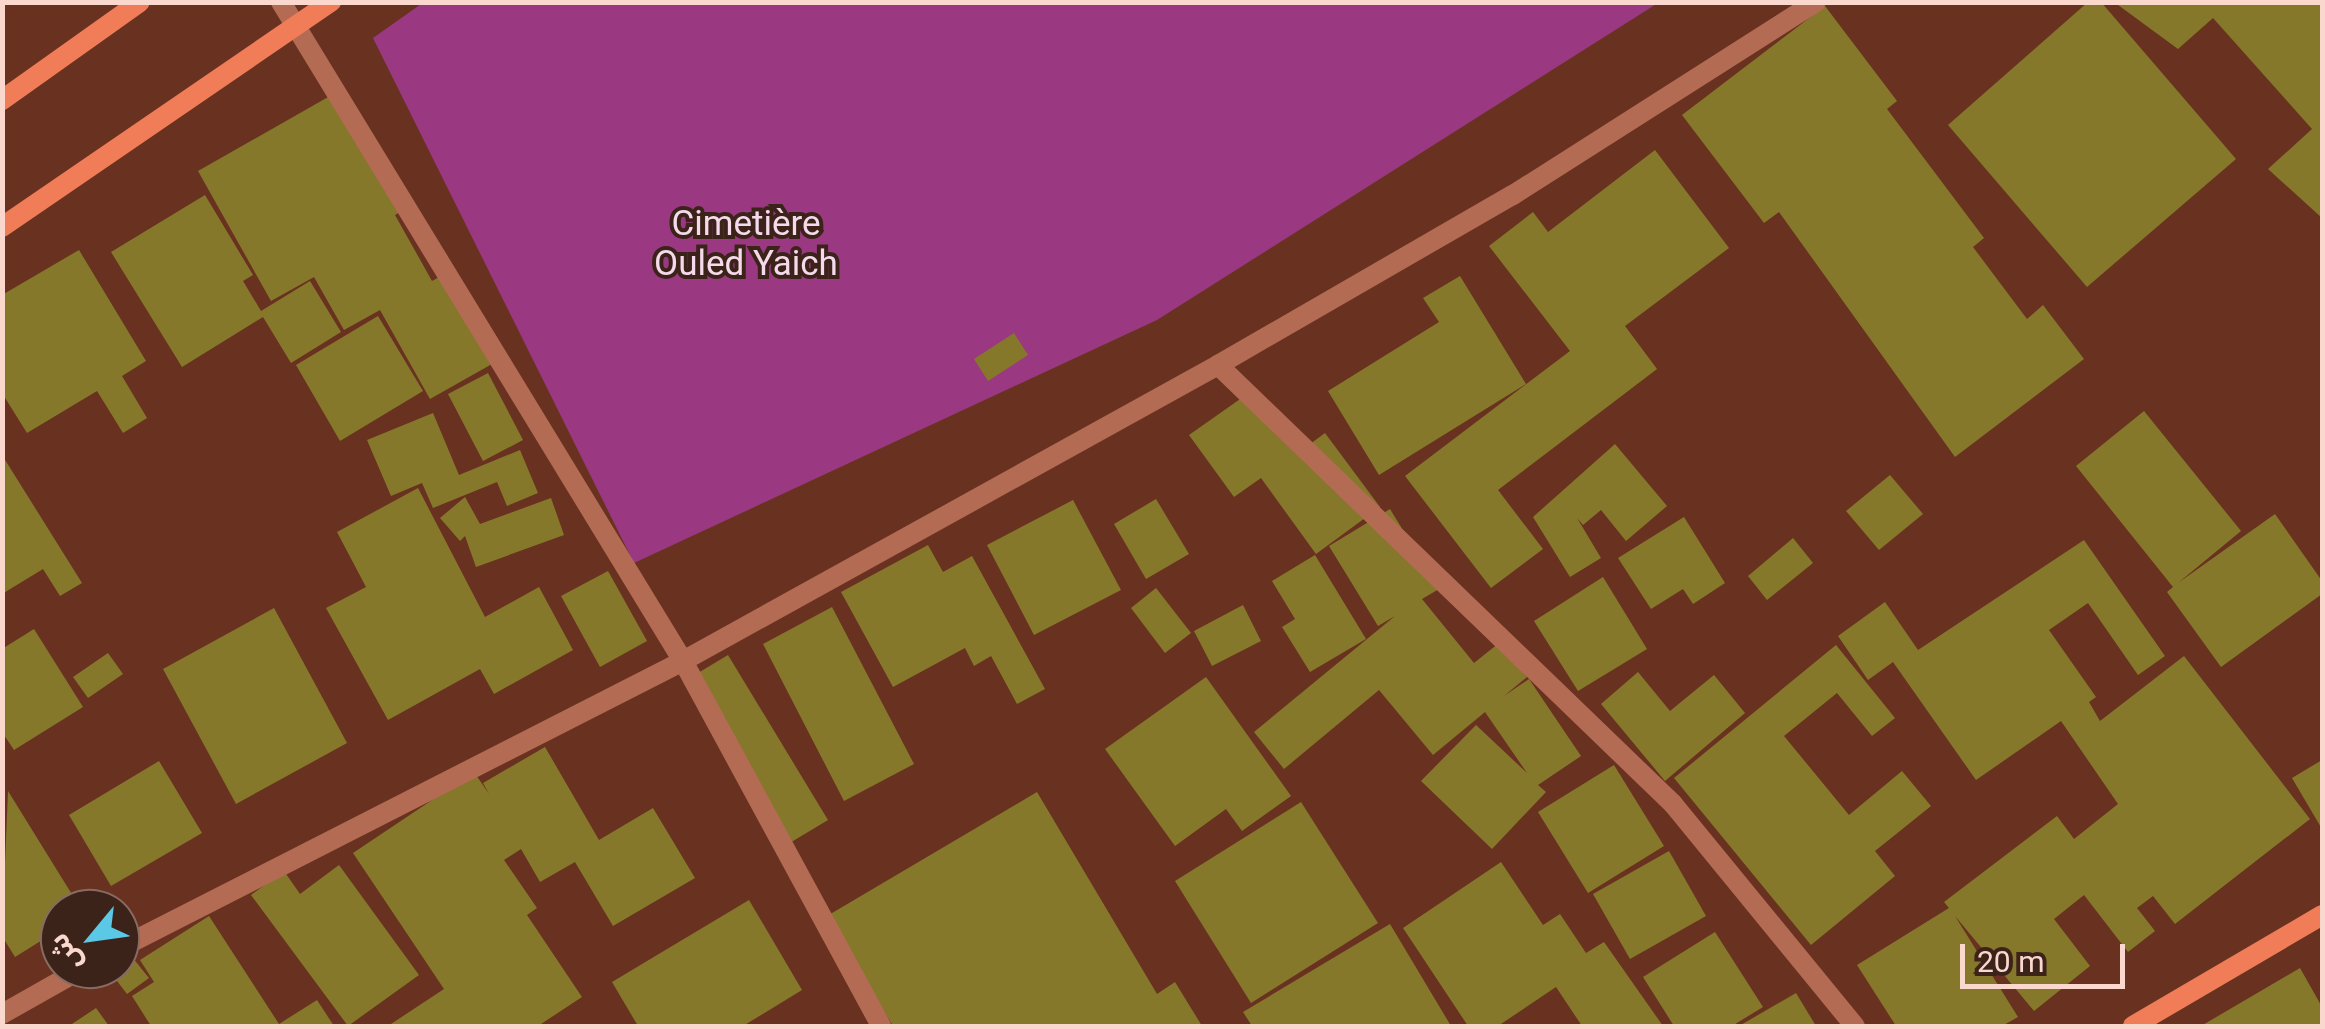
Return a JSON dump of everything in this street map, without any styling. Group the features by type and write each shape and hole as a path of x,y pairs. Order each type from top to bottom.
{"street":[{"path":"2,100 140,2"},
{"path":"281,2 683,661 881,1026"},
{"path":"2,227 331,2"},
{"path":"140,938 683,661 1218,365 1512,195 1816,2"},
{"path":"1218,365 1673,804 1855,1026"},
{"path":"2133,1026 2322,915"},
{"path":"2,1014 46,989"}],"green space":[{"name":"Cimetière Ouled Yaich","path":"424,2 1658,3 1157,320 634,563 373,38"}],"building":[{"path":"2088,2 2101,2 2236,159 2087,287 1948,125"},
{"path":"2114,2 2322,2 2322,218 2268,169 2312,129 2213,18 2178,49"},
{"path":"1825,6 1897,101 1887,109 1984,238 1973,247 2027,319 2043,305 2084,359 1955,457 1779,212 1764,223 1682,115"},
{"path":"344,88 410,206 395,215 432,281 450,271 499,360 430,399 380,310 344,330 314,277 271,301 198,171"},
{"path":"1655,150 1729,248 1625,326 1657,369 1498,490 1543,549 1491,588 1405,476 1570,351 1489,246 1533,212 1548,232"},
{"path":"205,195 253,275 243,281 261,311 310,281 341,332 291,363 263,317 182,367 111,252"},
{"path":"79,250 146,361 122,376 147,418 123,433 97,391 27,433 2,393 2,295"},
{"path":"1460,276 1526,384 1379,475 1328,391 1439,322 1423,298"},
{"path":"378,316 423,391 340,441 296,365"},
{"path":"1014,333 1028,355 988,381 974,359"},
{"path":"488,373 523,440 483,461 448,394"},
{"path":"1253,390 1298,453 1325,433 1380,507 1316,554 1261,478 1234,497 1189,435"},
{"path":"2144,411 2241,531 2178,583 2275,514 2322,581 2322,594 2221,667 2167,592 2173,587 2076,466"},
{"path":"433,413 459,475 520,450 538,493 507,506 497,482 433,508 422,483 391,496 367,440"},
{"path":"1615,444 1667,506 1626,541 1601,510 1583,525 1577,518 1601,558 1570,577 1533,517"},
{"path":"2,455 82,583 60,596 43,569 2,594"},
{"path":"1890,475 1923,514 1879,550 1846,511"},
{"path":"418,488 485,617 539,587 573,650 494,694 480,669 388,720 326,608 366,587 337,532"},
{"path":"465,497 480,524 551,498 564,535 476,567 465,536 460,541 440,518"},
{"path":"1156,499 1189,554 1146,579 1114,524"},
{"path":"1073,500 1121,590 1034,635 987,545"},
{"path":"1390,509 1439,589 1422,599 1474,663 1499,643 1527,677 1504,696 1529,679 1581,756 1538,785 1546,792 1492,849 1421,781 1476,725 1527,773 1485,712 1433,755 1379,690 1284,769 1254,732 1395,616 1378,626 1329,546"},
{"path":"1684,517 1725,583 1693,604 1683,589 1651,609 1618,558"},
{"path":"1793,538 1813,563 1767,600 1748,576"},
{"path":"2084,540 2165,656 2138,675 2088,603 2049,630 2096,697 2089,702 2100,721 2184,656 2310,819 2175,924 2153,896 2137,908 2155,931 2128,952 2084,895 2054,919 2090,966 2034,1011 1955,916 2018,1017 2002,1026 1896,1026 1857,965 1949,908 1944,902 2057,816 2074,839 2118,804 2061,721 1976,780 1893,662 1868,680 1838,636 1885,602 1918,650"},
{"path":"928,545 943,572 972,556 1045,689 1017,704 991,656 974,666 965,648 893,687 841,592"},
{"path":"1315,555 1366,639 1310,672 1282,627 1295,619 1272,581"},
{"path":"608,571 647,641 600,667 561,596"},
{"path":"1603,577 1647,649 1578,691 1534,621"},
{"path":"1156,588 1191,633 1165,653 1131,608"},
{"path":"1243,605 1261,641 1212,666 1194,631"},
{"path":"832,607 914,764 844,801 763,644"},
{"path":"274,608 347,743 236,804 163,669"},
{"path":"34,629 83,707 14,750 2,732 2,649"},
{"path":"1836,645 1895,718 1872,736 1837,693 1784,736 1849,815 1902,771 1931,806 1875,851 1895,876 1811,945 1674,778"},
{"path":"108,653 123,674 88,698 73,677"},
{"path":"728,655 828,820 783,847 683,682"},
{"path":"1638,672 1670,711 1714,675 1745,713 1665,781 1601,704"},
{"path":"1206,677 1291,796 1242,831 1226,809 1175,846 1105,749"},
{"path":"545,747 599,840 653,808 695,878 613,926 575,862 540,882 521,849 504,860 537,908 527,915 582,997 538,1026 388,1026 444,989 353,853 474,772 489,794 483,783"},
{"path":"2322,760 2322,829 2292,778"},
{"path":"159,761 202,833 111,886 69,815"},
{"path":"1614,765 1664,846 1588,893 1538,812"},
{"path":"8,791 69,889 40,889 40,941 15,957 2,936"},
{"path":"1037,792 1157,994 1175,982 1202,1026 893,1026 827,916"},
{"path":"1301,802 1378,923 1251,1003 1175,881"},
{"path":"1669,851 1706,916 1630,959 1593,894"},
{"path":"1501,862 1543,925 1560,914 1586,953 1604,942 1663,1026 1582,1026 1556,987 1498,1026 1468,1026 1403,928"},
{"path":"339,865 419,975 348,1026 251,895 284,871 300,894"},
{"path":"749,900 802,990 743,1026 638,1026 612,982"},
{"path":"209,916 279,1024 317,1000 334,1026 151,1026 132,996 154,982 140,960"},
{"path":"1390,924 1451,1026 1252,1026 1243,1012"},
{"path":"1715,932 1763,1007 1732,1026 1674,1026 1643,977"},
{"path":"140,967 149,978 140,985"},
{"path":"2300,968 2322,1007 2322,1026 2201,1026"},
{"path":"1796,993 1816,1026 1739,1026"},
{"path":"96,1008 109,1026 69,1026"}]}
